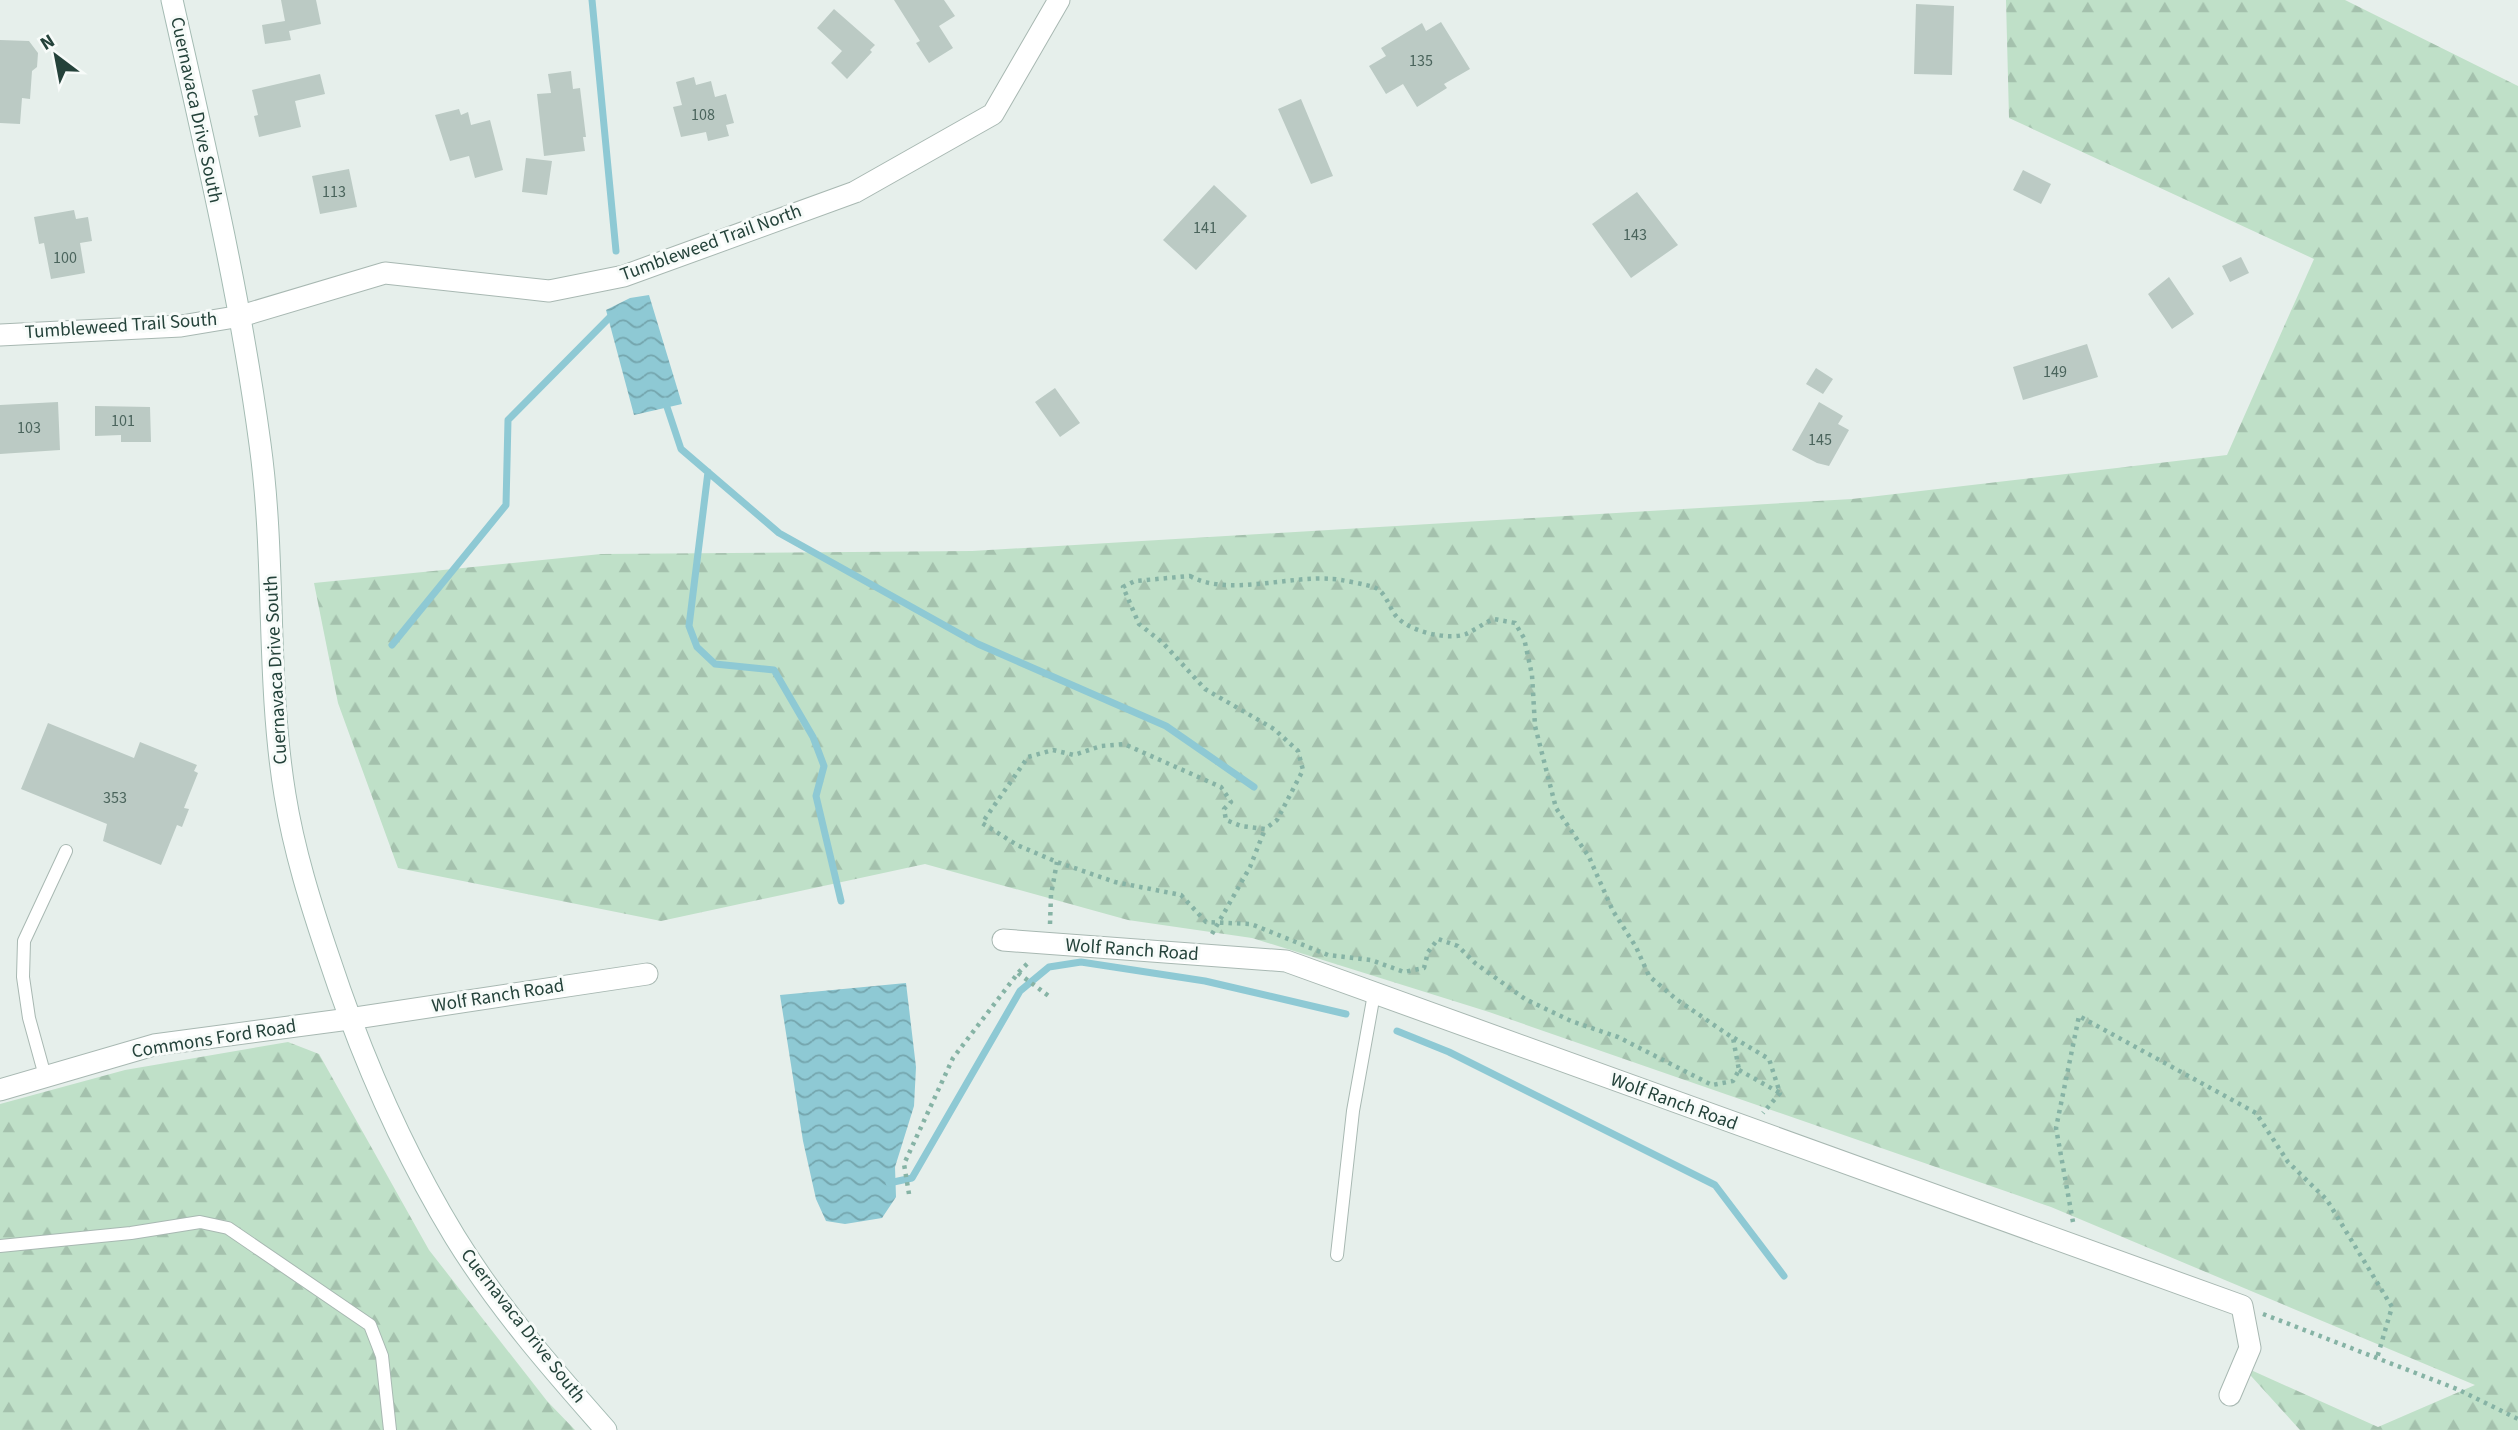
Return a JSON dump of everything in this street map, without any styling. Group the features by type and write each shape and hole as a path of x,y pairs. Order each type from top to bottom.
{"street":[{"name":"Cuernavaca Drive South","path":"173,0 241,316 261,448 268,521 274,707 285,797 309,898 349,1018 384,1102 456,1238 551,1368 606,1430"},
{"name":"Tumbleweed Trail North","path":"241,316 385,273 549,291 624,276 855,191 993,114 1059,0"},
{"name":"Tumbleweed Trail South","path":"0,335 181,326 241,316"},
{"name":"Wolf Ranch Road","path":"1003,940 1286,961 2242,1306"},
{"name":"Wolf Ranch Road","path":"349,1018 647,974"},
{"name":"Commons Ford Road","path":"0,1090 154,1045 349,1018"},
{"path":"2230,1395 2250,1348 2242,1306"}],"lane":[{"path":"46,1076 29,1018 23,977 24,941 66,851"},
{"path":"1337,1255 1353,1111 1374,994"},
{"path":"0,1246 131,1233 200,1222 228,1228 369,1325 382,1356 390,1430"}],"path":[{"path":"1201,955 1250,867 1265,829 1277,820 1303,770 1298,751 1274,729 1205,690 1163,643 1139,624 1123,587 1135,580 1190,576 1202,583 1240,584 1332,579 1374,587 1387,597 1397,617 1410,626 1435,635 1464,635 1494,619 1515,623 1524,638 1532,675 1535,726 1556,808 1589,857 1613,911 1636,947 1649,975 1676,999 1769,1059 1780,1093"},
{"path":"1265,829 1241,827 1226,820 1224,809 1231,802 1221,787 1124,744 1074,755 1053,750 1028,757 982,823 1017,845 1057,862 1115,882 1181,895 1206,922 1251,924 1328,955 1371,960 1404,972 1424,968 1428,952 1438,939 1458,946 1475,963 1525,999 1571,1021 1618,1037 1712,1086 1734,1081 1739,1070 1733,1038"},
{"path":"909,1194 904,1164 953,1058 1018,973 1048,943 1051,895 1057,862"},
{"path":"1018,973 1049,997"},
{"path":"2077,1247 2056,1128 2079,1016 2256,1113 2288,1162 2327,1200 2392,1307 2376,1358"},
{"path":"1739,1070 1780,1093"},
{"path":"1750,1129 1780,1093"},
{"path":"2242,1306 2457,1389 2518,1419"}],"green space":[{"path":"2006,0 2345,0 2518,86 2518,1430 2300,1430 2242,1366 2378,1427 2475,1385 2051,1207 1489,1012 1252,938 1128,920 925,864 661,921 398,868 338,703 314,583 601,554 972,551 1852,499 2227,455 2314,259 2009,118"},
{"path":"288,1042 319,1054 429,1250 547,1401 575,1430 0,1430 0,1104 125,1070"}],"water":[{"path":"649,295 682,404 634,415 606,310 630,298"},
{"path":"906,983 916,1067 914,1106 895,1167 896,1197 882,1218 845,1224 826,1221 816,1199 803,1141 780,995"}],"building":[{"path":"281,0 316,0 321,24 289,31 291,40 265,44 262,25 285,21"},
{"path":"894,0 944,0 955,16 939,26 953,48 929,63 916,43 920,41"},
{"path":"1916,4 1954,6 1952,75 1914,74"},
{"path":"834,9 875,45 870,50 872,52 847,79 831,63 842,51 817,28"},
{"path":"1441,22 1470,69 1444,84 1447,88 1417,107 1403,84 1386,94 1369,66 1386,56 1381,48 1422,23 1426,31"},
{"path":"0,40 29,41 38,53 37,67 32,71 30,99 22,98 20,124 0,123"},
{"path":"571,71 573,89 580,88 586,137 583,137 585,151 544,156 537,94 551,93 548,74"},
{"path":"320,74 325,94 295,101 301,127 259,137 254,116 258,115 252,90"},
{"path":"694,77 696,85 711,81 715,97 726,94 734,123 726,125 729,136 708,141 706,132 681,137 673,107 682,105 676,82"},
{"path":"1301,99 1333,176 1311,184 1278,109"},
{"path":"459,109 461,115 468,112 471,125 490,120 503,170 475,178 469,156 450,161 435,115"},
{"path":"526,158 552,161 547,195 522,192"},
{"path":"349,169 357,207 320,214 312,176"},
{"path":"2023,170 2051,184 2041,204 2013,190"},
{"path":"1214,185 1247,216 1196,270 1163,240"},
{"path":"1637,192 1678,245 1631,278 1592,224"},
{"path":"74,210 76,219 88,217 92,241 80,243 85,273 51,279 44,243 39,244 34,217"},
{"path":"2241,257 2249,273 2230,282 2222,266"},
{"path":"2169,277 2194,314 2172,329 2148,294"},
{"path":"2087,344 2098,377 2023,400 2013,367"},
{"path":"1816,368 1833,379 1823,394 1806,384"},
{"path":"1055,388 1080,423 1060,437 1035,402"},
{"path":"58,402 60,450 0,454 0,405"},
{"path":"1819,402 1843,416 1838,424 1849,430 1829,466 1792,450"},
{"path":"95,406 150,407 151,442 121,442 121,435 95,436"},
{"path":"48,723 134,758 140,742 197,765 194,771 198,773 184,808 189,809 182,827 177,825 161,865 103,841 107,824 21,789"}],"waterway":[{"path":"592,0 616,251"},
{"path":"392,645 506,505 508,420 614,313"},
{"path":"665,401 681,449 779,533 978,644 1166,726 1254,787"},
{"path":"708,472 689,626 697,647 715,664 774,670 813,737 824,766 816,796 841,901"},
{"path":"889,1183 912,1178 1020,991 1049,967 1081,962 1205,981 1346,1014"},
{"path":"1397,1031 1449,1052 1715,1185 1784,1276"}]}
